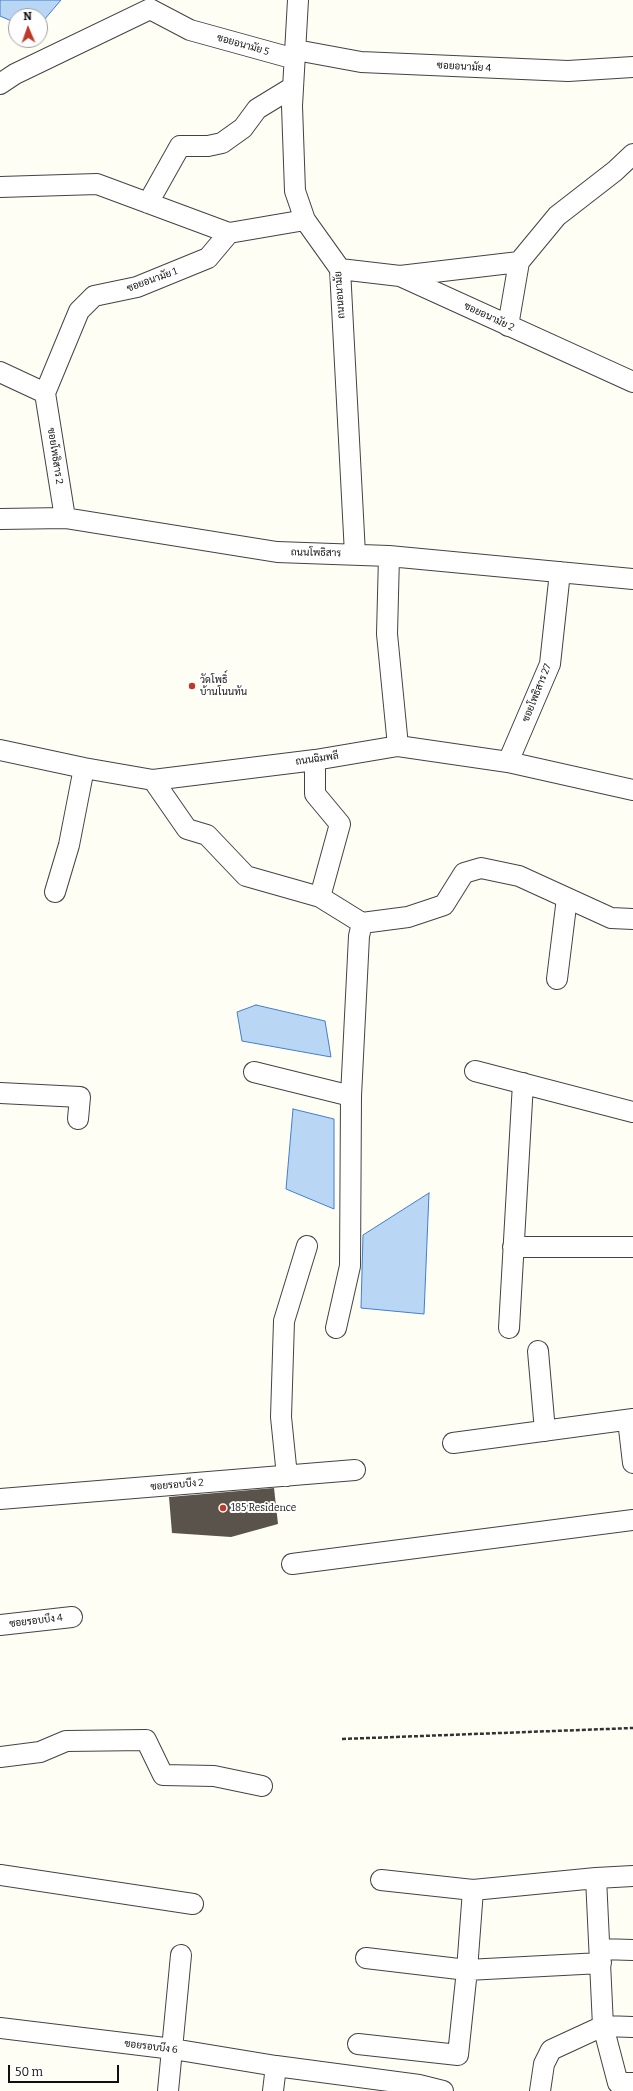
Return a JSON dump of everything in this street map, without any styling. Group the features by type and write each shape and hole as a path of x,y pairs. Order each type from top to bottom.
{"street":[{"name":"ถนนอนามัย","path":"298,0 292,106 294,191 305,220 340,268 355,554"},
{"name":"ซอยอนามัย 5","path":"0,84 15,74 150,9 190,30 295,55"},
{"name":"ซอยอนามัย 4","path":"295,55 361,62 568,72 633,67"},
{"path":"148,203 180,146 208,146 222,143 243,128 257,109 294,87"},
{"path":"508,326 520,262 557,216 615,171 633,154"},
{"path":"0,187 97,184 229,233 305,220"},
{"name":"ซอยอนามัย 1","path":"45,393 79,311 94,296 137,288 208,258 229,233"},
{"path":"400,276 520,262"},
{"name":"ซอยอนามัย 2","path":"340,268 400,276 633,382"},
{"path":"0,372 45,393"},
{"name":"ซอยโพธิสาร 2","path":"45,393 65,518"},
{"name":"ถนนโพธิสาร","path":"0,519 65,518 277,552 389,556 633,579"},
{"path":"389,556 387,634 398,746"},
{"name":"ซอยโพธิสาร 27","path":"508,762 550,664 560,572"},
{"name":"ถนนฉิมพลี","path":"0,750 84,768 153,780 315,760 398,746 508,762 633,790"},
{"path":"315,760 315,794 340,824 320,897"},
{"path":"55,892 69,845 84,768"},
{"path":"153,780 187,829 207,835 246,876 320,897 362,923 408,917 444,905 464,873 481,868 519,876 611,918 633,919"},
{"path":"557,979 567,898"},
{"path":"336,1328 350,1266 351,1096 359,936 362,923"},
{"path":"475,1071 633,1112"},
{"path":"254,1072 351,1096"},
{"path":"509,1328 523,1083"},
{"path":"0,1093 80,1097 78,1119"},
{"path":"287,1476 281,1418 284,1321 307,1246"},
{"path":"513,1247 633,1247"},
{"path":"538,1351 545,1431"},
{"path":"453,1443 630,1420 633,1463"},
{"name":"ซอยรอบบึง 2","path":"0,1499 355,1470"},
{"path":"292,1564 633,1520"},
{"name":"ซอยรอบบึง 4","path":"0,1625 72,1616"},
{"path":"0,1757 40,1752 66,1741 146,1740 163,1775 214,1776 262,1786"},
{"path":"0,1875 193,1904"},
{"path":"381,1880 473,1890 596,1878 633,1876"},
{"path":"596,1878 603,2026 618,2083 633,2083"},
{"path":"358,2044 458,2055 467,1970 473,1890"},
{"path":"366,1958 467,1970 600,1956 633,1950"},
{"path":"168,2091 173,2049 180,1955"},
{"path":"540,2091 544,2064 551,2050 603,2026 633,2028"},
{"name":"ซอยรอบบึง 6","path":"0,2028 173,2049 276,2066 419,2085 443,2091"},
{"path":"273,2091 276,2066"}],"path":[{"path":"342,1739 633,1728"}],"water":[{"path":"0,0 61,0 48,15 48,8 8,8 8,20 0,16"},
{"path":"256,1005 325,1021 331,1057 242,1041 237,1012"},
{"path":"293,1109 334,1119 334,1209 286,1189"},
{"path":"429,1193 424,1314 361,1308 363,1235"}],"building":[{"name":"185 Residence","path":"274,1488 278,1524 231,1537 172,1533 169,1497"}],"place":[{"name":"วัดโพธิ์ บ้านโนนทัน","path":"192,686"},
{"name":"185 Residence","path":"223,1508"}]}
